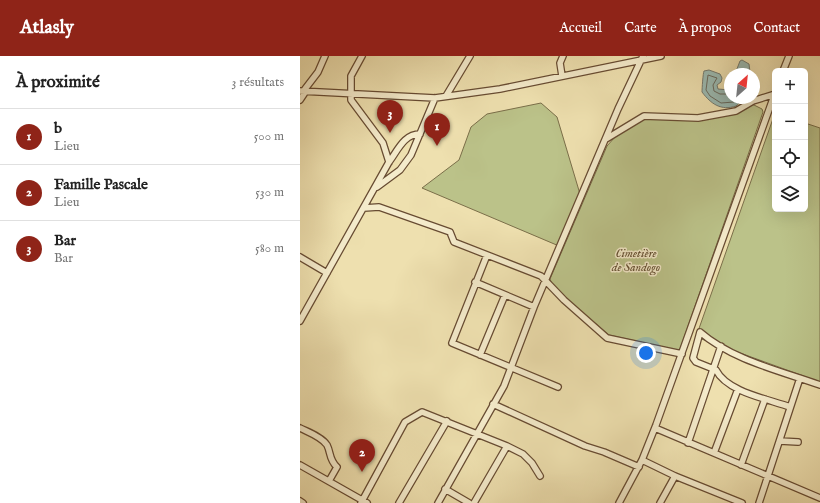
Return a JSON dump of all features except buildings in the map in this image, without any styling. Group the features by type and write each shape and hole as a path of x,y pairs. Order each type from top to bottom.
{"street":[{"path":"300,100 303,91 318,72 324,56"},
{"path":"362,56 352,76 350,95 351,100 382,144 390,162"},
{"path":"446,96 470,56"},
{"path":"562,76 560,63 563,56"},
{"path":"303,91 350,95 435,98 500,88 642,58 661,56"},
{"path":"784,68 789,56"},
{"path":"438,503 475,434 494,404 512,368 534,307 642,58"},
{"path":"606,140 644,116 698,118 736,110 753,101 772,95"},
{"path":"374,190 400,170 411,155 435,98"},
{"path":"619,503 639,467 655,428 772,102"},
{"path":"300,321 390,162 405,139 412,134 420,134"},
{"path":"364,208 379,207 450,232 454,242 541,276 564,300 607,338 682,354"},
{"path":"487,255 475,282 452,344 558,387"},
{"path":"300,257 327,273"},
{"path":"475,282 534,307"},
{"path":"480,355 505,295"},
{"path":"790,407 728,385 713,368 693,360 700,332 740,356 820,385"},
{"path":"688,443 711,380 713,368 722,346"},
{"path":"759,503 800,378"},
{"path":"714,453 738,389"},
{"path":"741,465 765,398"},
{"path":"494,404 569,437 584,446 604,452 639,467"},
{"path":"300,465 364,502 408,419 422,412 447,421 523,454 532,463 540,476"},
{"path":"399,503 447,421"},
{"path":"300,428 315,436 327,446 331,462 337,467 329,481"},
{"path":"655,428 820,498"},
{"path":"780,441 798,442"},
{"path":"474,503 507,446"},
{"path":"642,460 675,476 742,503"},
{"path":"660,503 675,476"},
{"path":"445,489 469,503"},
{"path":"300,501 304,503"}],"green space":[{"path":"541,103 557,117 580,194 559,246 422,188 459,160 471,127 487,114"},
{"name":"Cimetière de Sandogo","path":"752,104 762,109 763,112 680,349 677,350 609,335 553,287 550,279 607,146 615,137 645,118 699,119"},
{"path":"772,122 772,212 808,212 808,124 820,128 820,382 696,337"}],"water":[{"path":"742,60 749,64 750,68 737,68 740,61"},
{"path":"709,70 720,74 722,78 721,82 717,85 718,89 724,90 724,104 738,104 737,105 726,108 721,107 709,100 702,92 704,71"}],"place":[{"name":"Bar","path":"390,133"},
{"name":"b","path":"437,146"},
{"name":"Famille Pascale","path":"362,472"}]}
